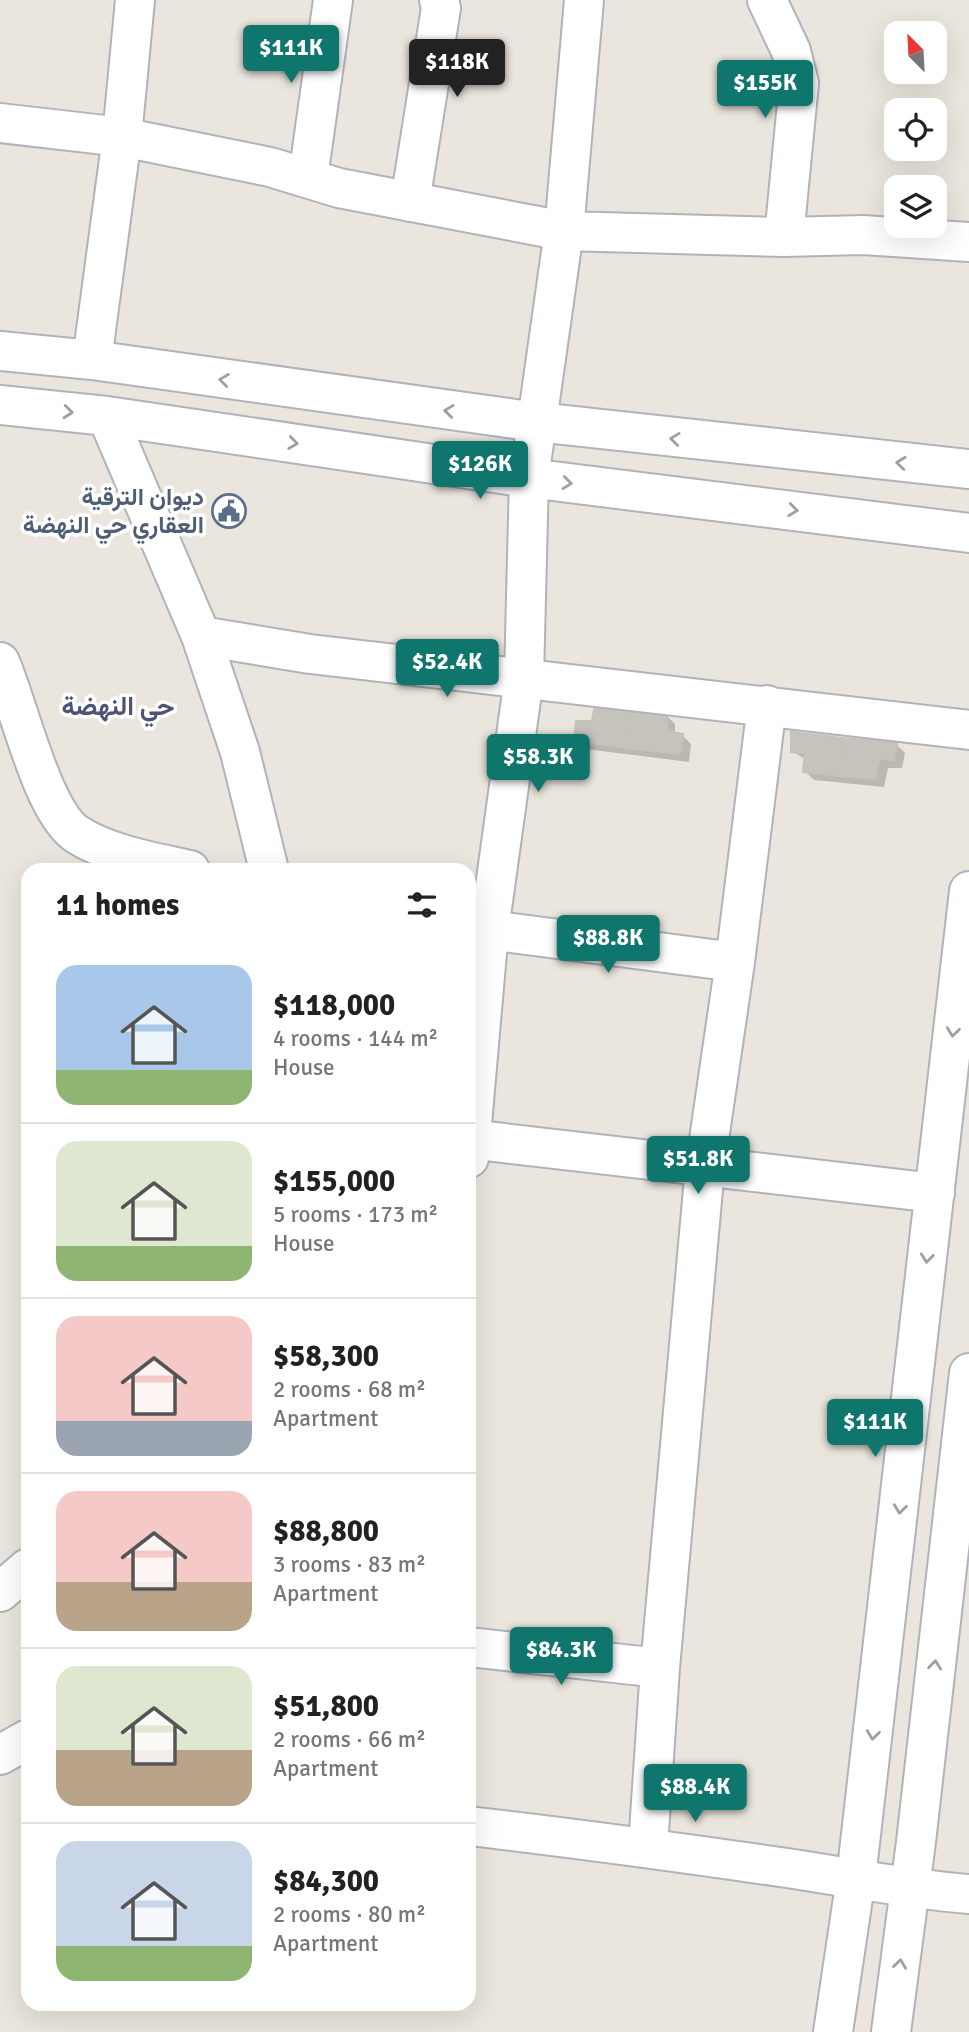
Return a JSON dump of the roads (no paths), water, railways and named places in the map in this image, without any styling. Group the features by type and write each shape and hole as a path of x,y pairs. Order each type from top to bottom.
{"street":[{"path":"92,360 122,137 135,0"},
{"path":"308,178 332,0"},
{"path":"410,202 441,8 439,0"},
{"path":"476,1077 489,930 524,678 529,478 564,232 584,0"},
{"path":"768,0 791,51 799,83 784,236"},
{"path":"0,123 122,137 270,167 410,202 564,232 784,236 863,234 969,242"},
{"path":"0,351 92,360 537,422 969,470"},
{"path":"0,404 107,416 529,478 969,533"},
{"path":"107,416 201,636 240,752 267,863"},
{"path":"201,636 310,654 969,730"},
{"path":"0,662 57,812 76,835 133,857 159,863"},
{"path":"648,1847 660,1668 705,1167 735,962 767,705"},
{"path":"833,2032 856,1878 969,891"},
{"path":"489,930 735,962"},
{"path":"476,1146 705,1167 935,1193"},
{"path":"891,2032 969,1373"},
{"path":"0,1592 21,1574"},
{"path":"476,1648 660,1668"},
{"path":"0,1755 21,1743"},
{"path":"0,1770 21,1772"},
{"path":"476,1827 648,1847 856,1878 910,1889 969,1894"}],"place":[{"name":"ديوان الترقية العقاري حي النهضة","path":"229,511"}],"district":[{"name":"حي النهضة","path":"118,706"}]}
